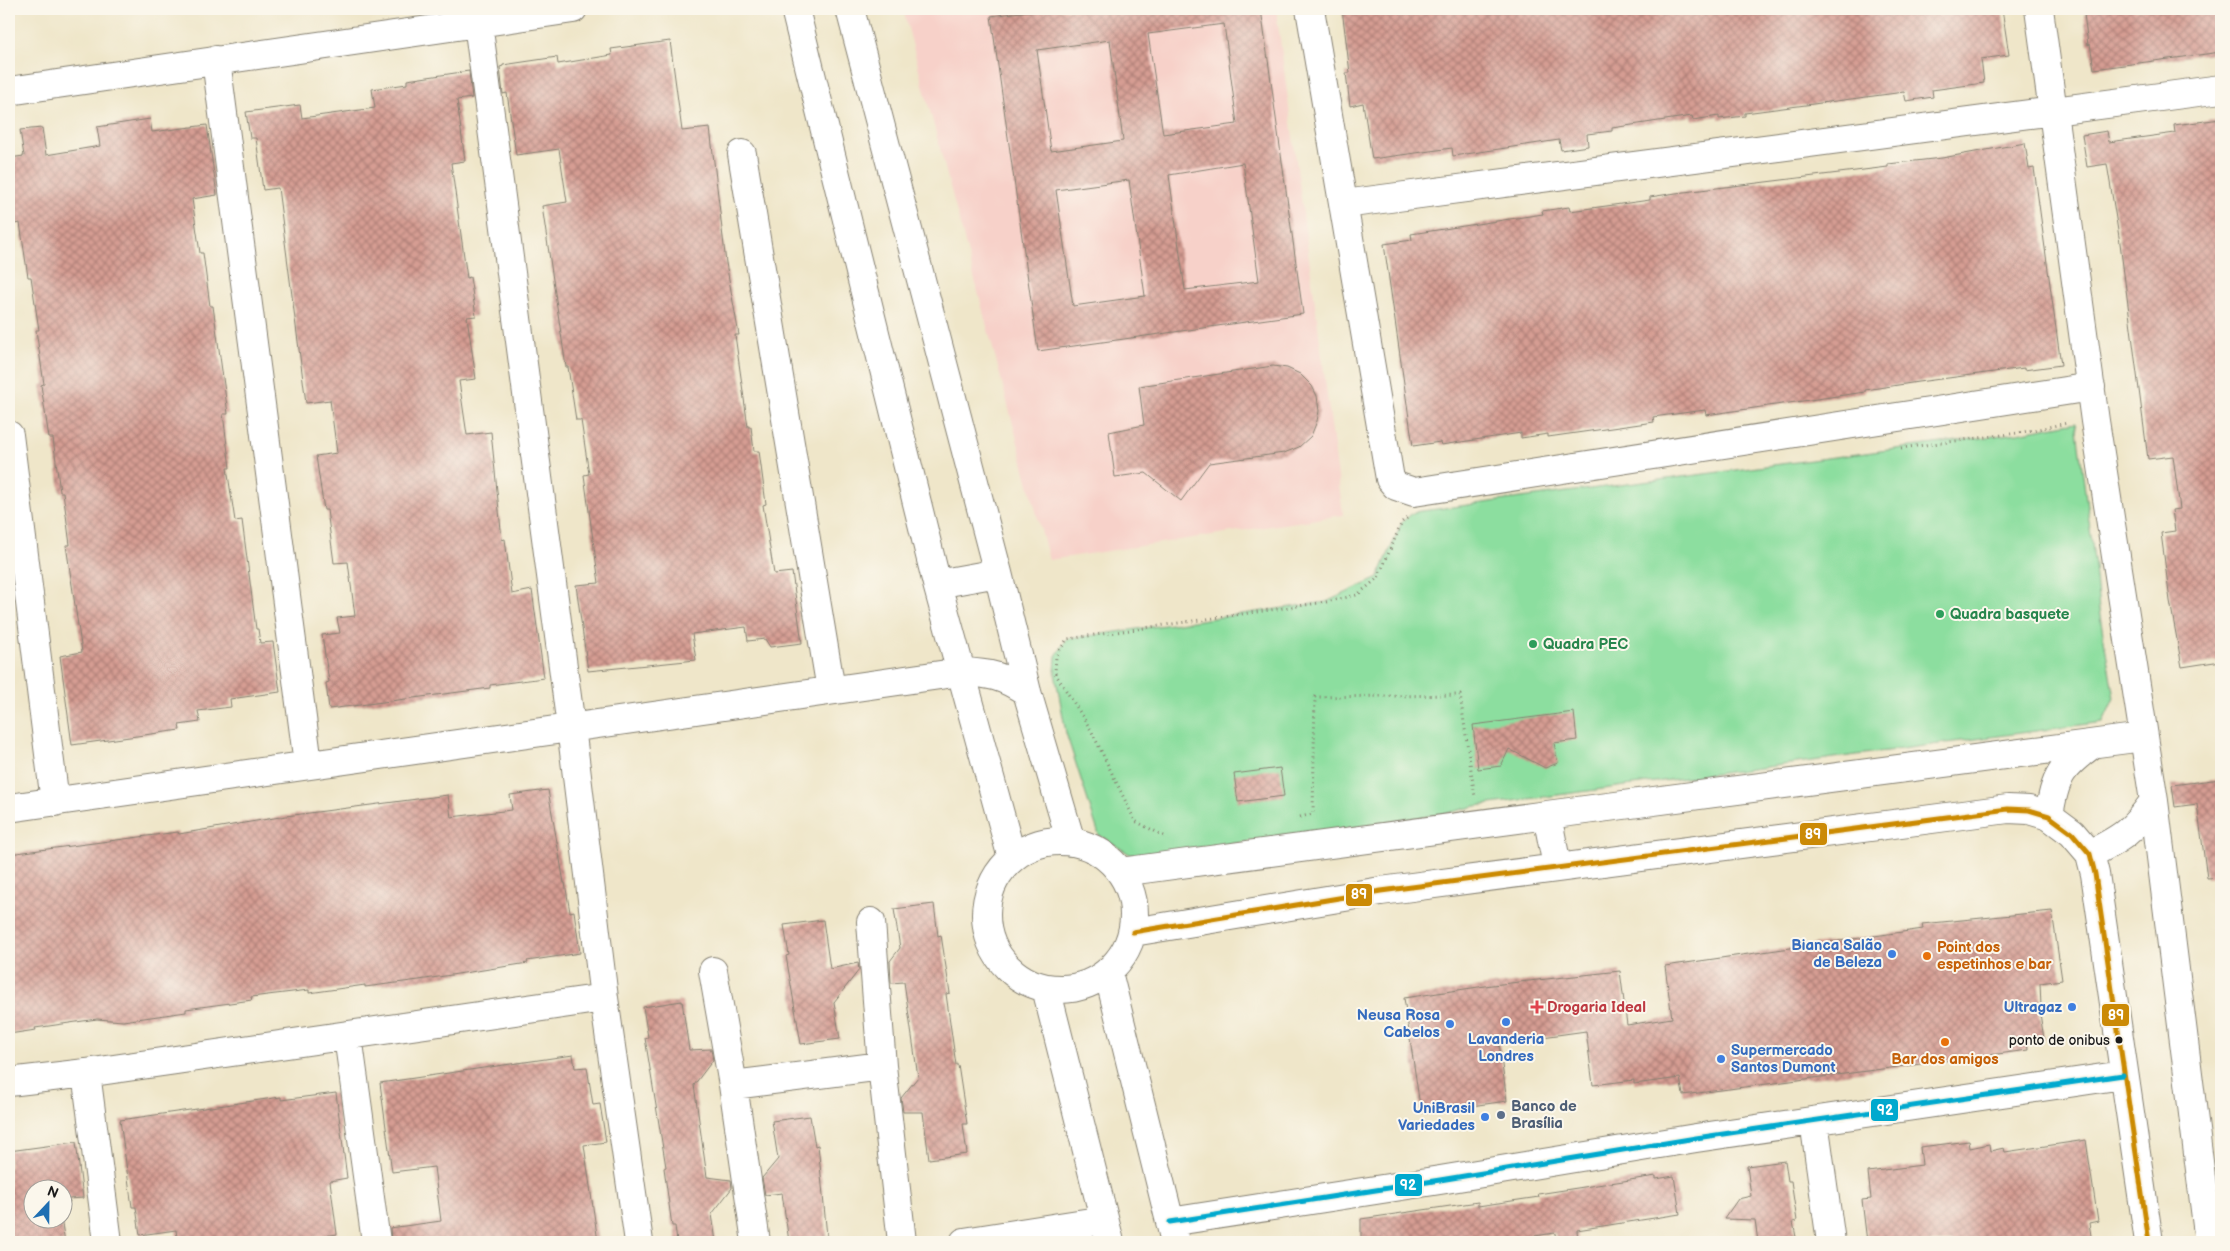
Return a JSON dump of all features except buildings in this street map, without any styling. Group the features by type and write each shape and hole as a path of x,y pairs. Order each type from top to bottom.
{"street":[{"path":"9,91 573,9"},
{"path":"795,9 937,584 1012,858"},
{"path":"850,9 998,573 1027,692 1071,842"},
{"path":"1310,9 1390,479 1396,486 1414,492 2091,387"},
{"path":"2039,9 2091,387 2154,801 2209,1242"},
{"path":"478,22 571,727 604,998 639,1242"},
{"path":"216,60 308,764"},
{"path":"1344,204 2221,89"},
{"path":"742,154 831,690"},
{"path":"9,436 56,802"},
{"path":"937,584 998,573"},
{"path":"9,808 961,672 994,675 1010,681 1027,692"},
{"path":"1121,872 2143,738"},
{"path":"2049,816 2052,794 2063,769 2069,761 2093,744"},
{"path":"2090,854 2127,834 2138,824 2154,801"},
{"path":"1133,932 1382,891 1557,866 2008,809 2029,810 2049,816 2072,833 2090,854 2095,874 2149,1242"},
{"path":"1547,815 1557,866"},
{"path":"1071,842 1099,852 1121,872 1133,901 1133,932 1124,954 1108,972 1079,987 1046,988 1026,982 1008,969 996,953 988,933 985,913 989,892 998,873 1012,858 1040,843 1071,842"},
{"path":"871,922 882,1066 902,1242"},
{"path":"713,971 733,1085 756,1242"},
{"path":"1108,972 1173,1232 1814,1121 2123,1075"},
{"path":"964,1242 1107,1231 1046,988"},
{"path":"9,1082 86,1073 604,998"},
{"path":"348,1036 376,1242"},
{"path":"733,1085 882,1066"},
{"path":"86,1073 108,1242"},
{"path":"1814,1121 1831,1242"}],"path":[{"path":"1899,448 2076,422"},
{"path":"1170,838 1134,821 1091,730 1055,673 1056,656 1067,639 1326,602 1357,595 1378,578 1393,547 1402,522 1408,517"},
{"path":"1293,818 1312,814 1315,697 1460,695 1476,806"}],"shaded area":[{"path":"903,9 1276,9 1343,515 1049,560"}],"green space":[{"path":"2076,422 2099,610 2114,698 2103,722 1476,806 1448,813 1298,836 1131,855 1099,835 1066,733 1055,673 1056,656 1067,639 1326,602 1378,578 1402,522 1414,512 2018,433"}],"transit line":[{"name":"89","path":"1133,932 1381,891 2008,809 2029,810 2049,816 2072,833 2090,854 2095,874 2149,1242"},
{"name":"92","path":"1170,1222 1696,1138 2123,1075"}],"place":[{"name":"Quadra basquete","path":"1940,614"},
{"name":"Quadra PEC","path":"1533,644"},
{"name":"Bianca Salão de Beleza","path":"1892,954"},
{"name":"Point dos espetinhos e bar","path":"1927,956"},
{"name":"Drogaria Ideal","path":"1537,1007"},
{"name":"Ultragaz","path":"2072,1007"},
{"name":"Lavanderia Londres","path":"1506,1022"},
{"name":"Neusa Rosa Cabelos","path":"1450,1024"},
{"name":"ponto de onibus","path":"2119,1040"},
{"name":"Bar dos amigos","path":"1945,1042"},
{"name":"Supermercado Santos Dumont","path":"1721,1059"},
{"name":"Banco de Brasília","path":"1501,1115"},
{"name":"UniBrasil Variedades","path":"1485,1117"}]}
